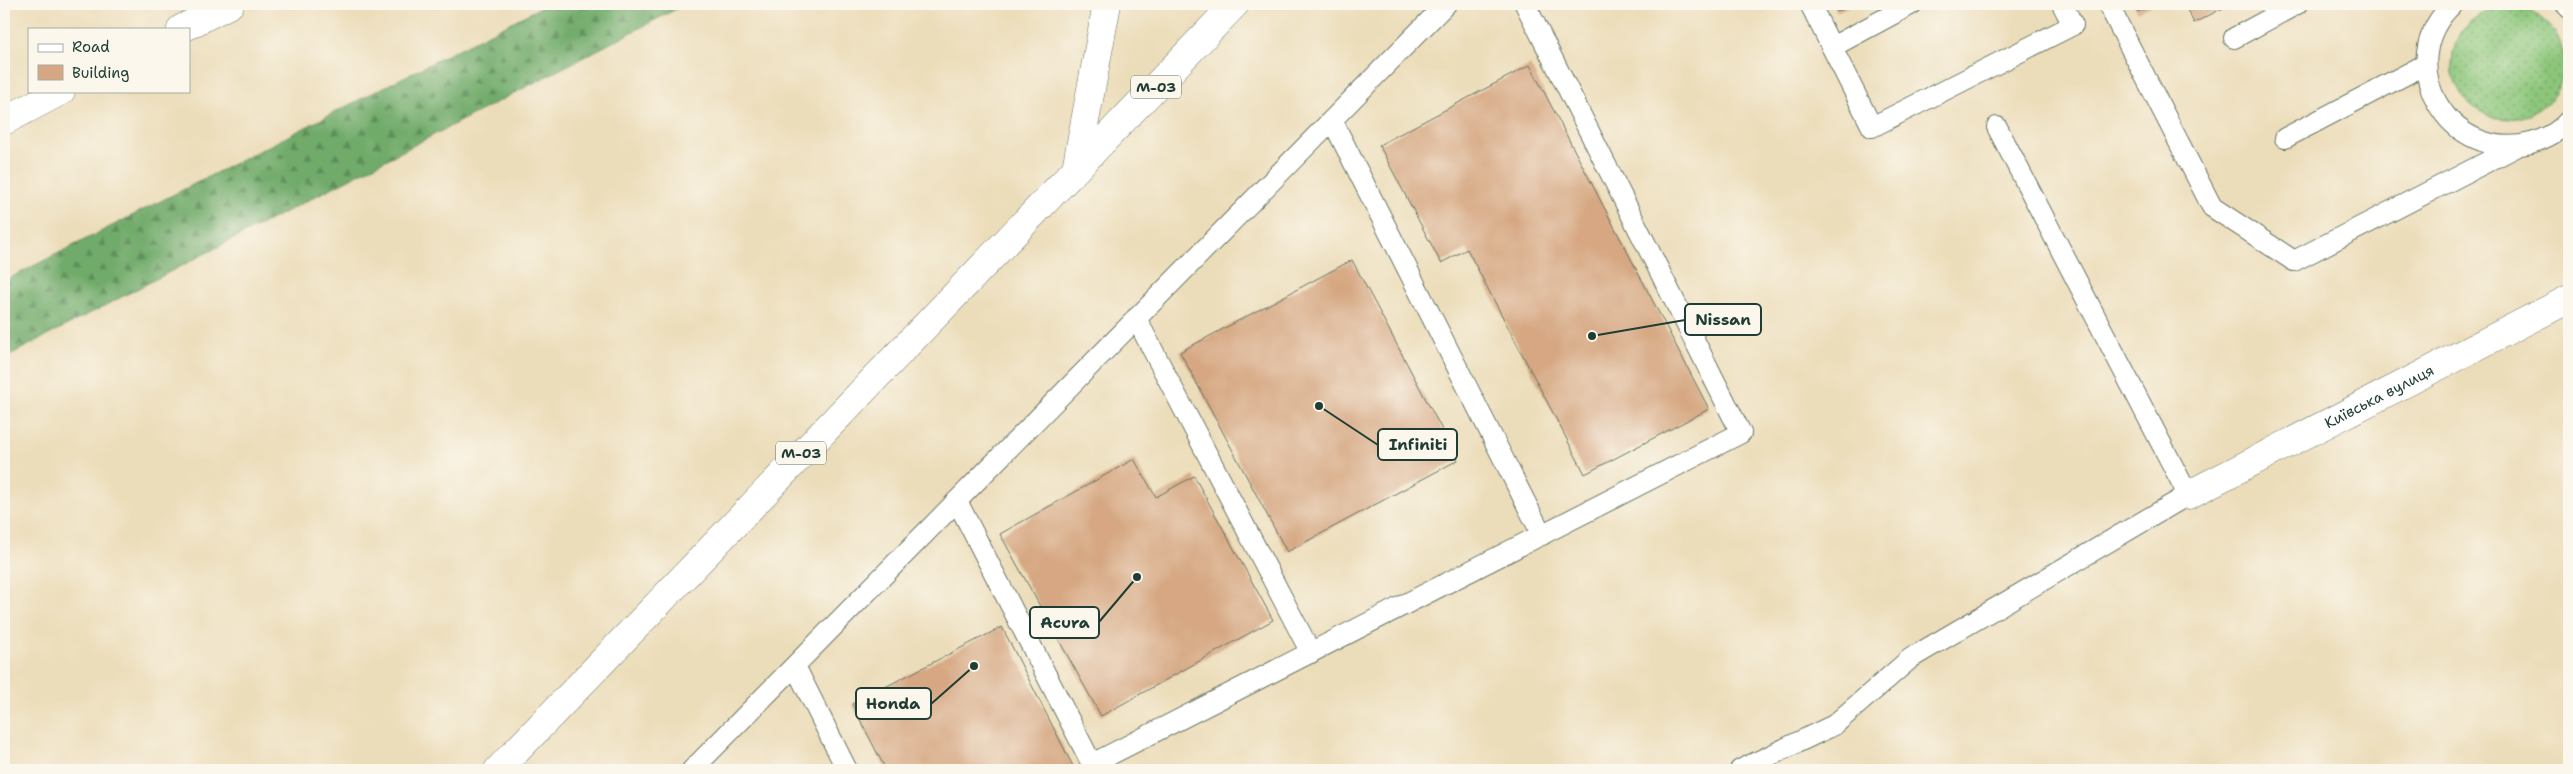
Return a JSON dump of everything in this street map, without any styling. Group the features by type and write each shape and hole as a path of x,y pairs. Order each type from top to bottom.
{"main road":[{"path":"184,28 230,4"},
{"path":"1076,169 1107,4"},
{"name":"М-03","path":"498,770 814,438 1235,4"},
{"path":"4,121 59,92"},
{"name":"Київська вулиця","path":"2188,495 2569,299"}],"lane":[{"path":"692,770 1446,4"},
{"path":"957,501 1094,767 1311,653 1741,433 1525,4"},
{"path":"1810,4 1872,127 2073,25 2062,4"},
{"path":"1832,47 1912,4"},
{"path":"2108,4 2212,207 2294,261 2516,147 2543,140 2569,120"},
{"path":"2234,38 2297,4"},
{"path":"2453,4 2443,13 2430,37 2426,64 2431,91 2444,115 2464,134 2489,144 2516,147"},
{"path":"2566,4 2569,8"},
{"path":"2285,138 2426,64"},
{"path":"1332,120 1542,535"},
{"path":"1740,770 1834,725 1911,658 2188,495 1997,127"},
{"path":"1136,318 1311,653"},
{"path":"795,666 848,770"}],"green space":[{"path":"547,4 686,4 4,358 4,281"},
{"path":"2508,7 2530,11 2548,23 2560,41 2564,63 2560,85 2548,103 2530,115 2508,119 2486,115 2468,103 2456,85 2452,63 2456,41 2468,23 2486,11"}],"building":[{"path":"1833,4 1853,4 1837,12"},
{"path":"2133,4 2154,4 2138,12"},
{"path":"2184,4 2231,4 2194,23"},
{"path":"1530,65 1709,409 1585,474 1467,249 1441,263 1379,145"},
{"path":"1352,260 1458,460 1287,552 1180,352"},
{"path":"1134,459 1156,497 1194,476 1273,620 1101,716 1000,534"},
{"path":"1002,627 1075,770 886,770 852,704"}],"place":[{"name":"Nissan","path":"1592,336"},
{"name":"Infiniti","path":"1319,406"},
{"name":"Acura","path":"1137,577"},
{"name":"Honda","path":"974,666"}]}
